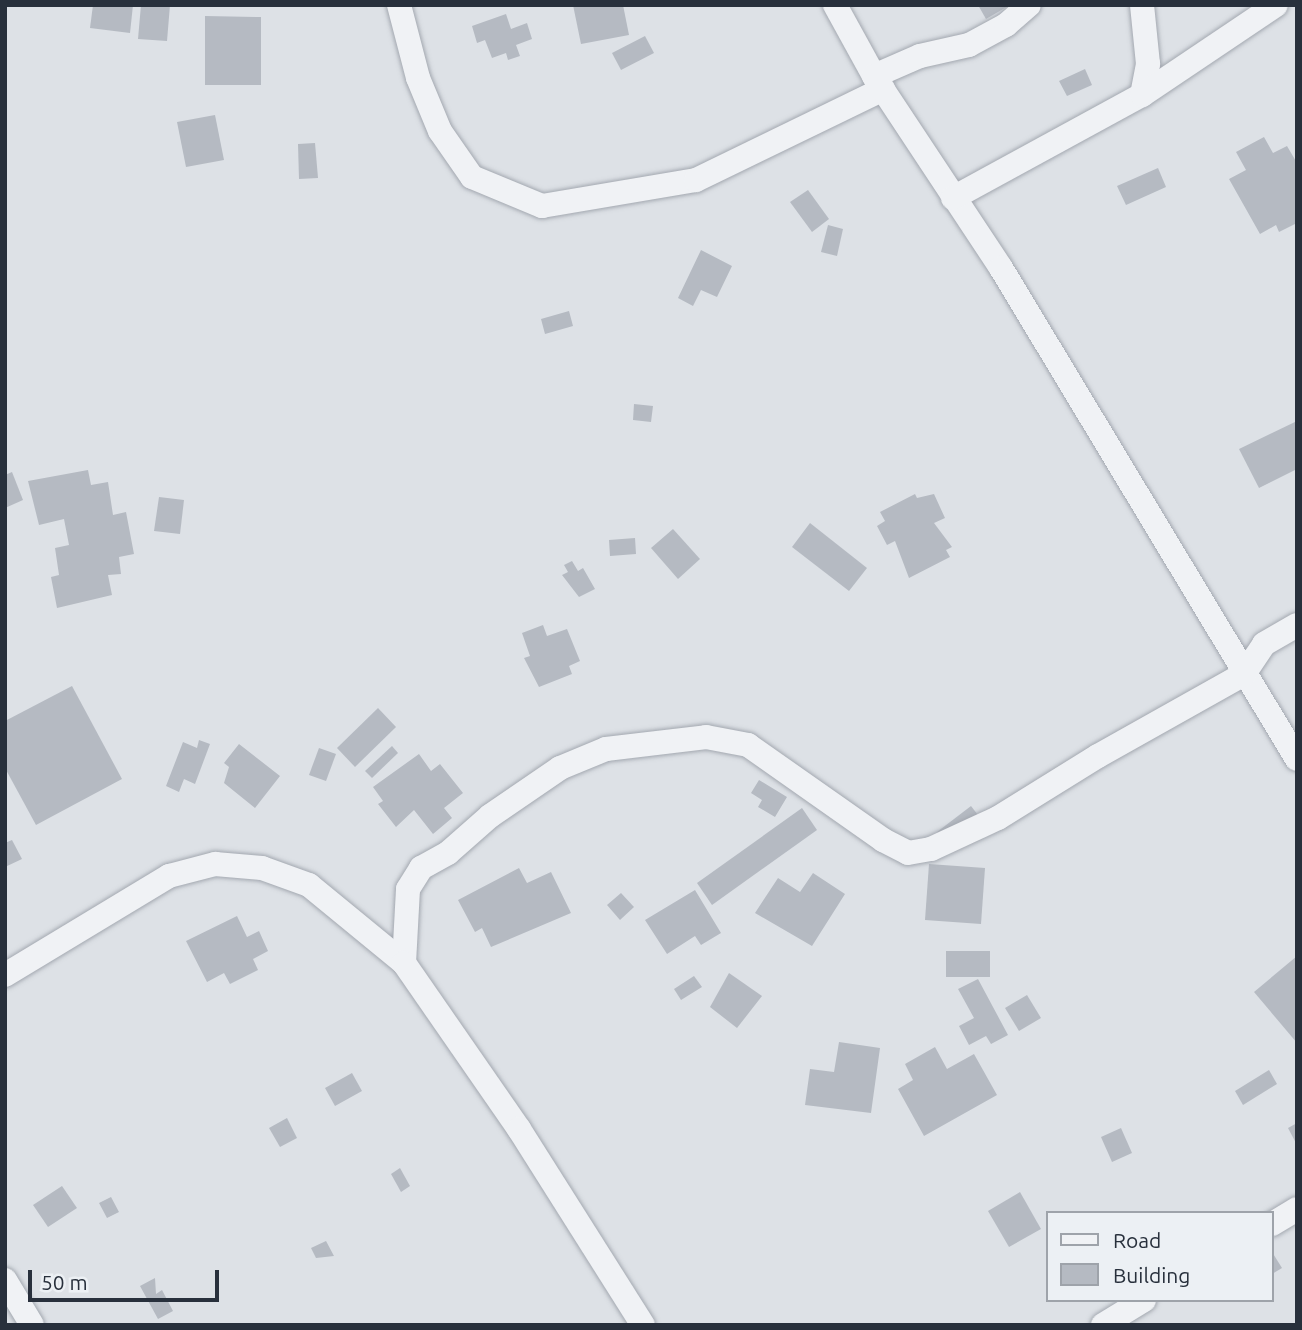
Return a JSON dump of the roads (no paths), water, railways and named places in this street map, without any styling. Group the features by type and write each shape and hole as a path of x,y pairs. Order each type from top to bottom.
{"street":[{"path":"399,5 427,99 440,131 472,177 542,206 696,180 879,82 920,56 969,45 1006,25 1029,5"},
{"path":"835,5 879,82 1001,268 1297,759"},
{"path":"1142,5 1148,64 1142,95"},
{"path":"953,198 1142,95 1276,5"},
{"path":"404,963 408,889 421,868 448,853 490,816 560,768 606,750 706,737 748,745 883,840 908,853 931,849 998,818 1098,756 1244,674 1264,643 1297,625"},
{"path":"5,975 169,876 215,864 262,868 309,885 404,963 519,1129 643,1325"},
{"path":"1274,1223 1297,1209"},
{"path":"5,1280 32,1325"},
{"path":"1103,1325 1141,1302"}]}
